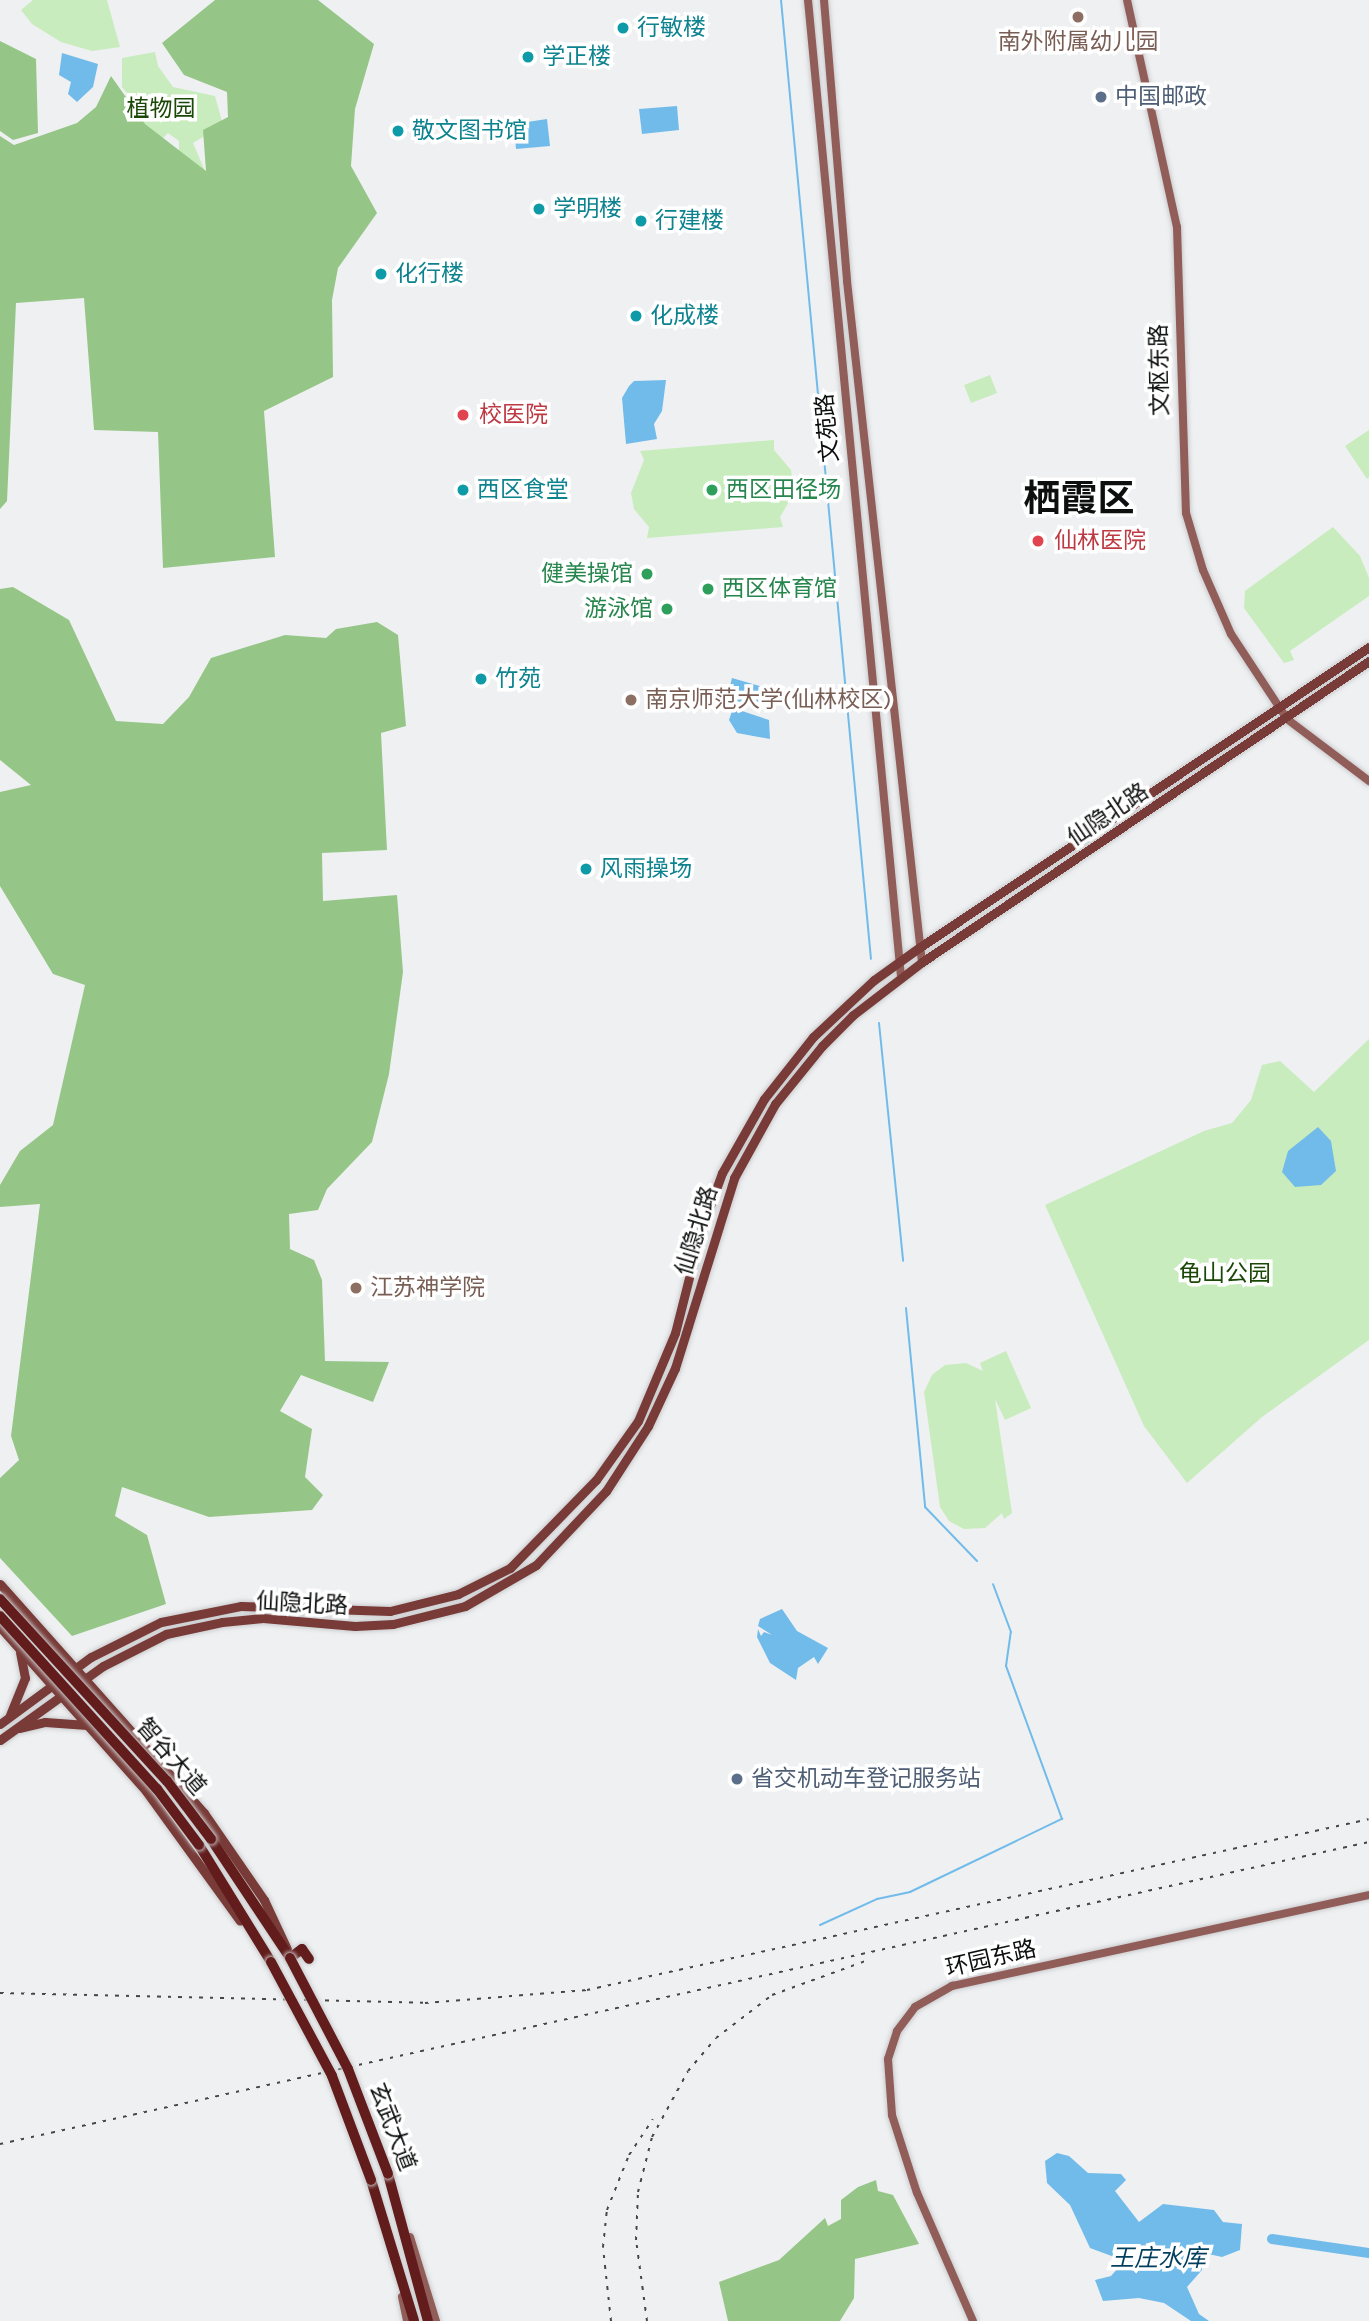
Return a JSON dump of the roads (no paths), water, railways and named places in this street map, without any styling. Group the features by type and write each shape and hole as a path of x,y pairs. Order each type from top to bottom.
{"highway":[{"name":"智谷大道","path":"0,1599 167,1781 211,1839 279,1937 290,1958"},
{"name":"智谷大道","path":"0,1616 157,1789 199,1845 271,1962"},
{"path":"279,1937 299,1945 309,1959 302,1949 290,1958"},
{"name":"玄武大道","path":"290,1958 348,2069 388,2174 402,2215 428,2321"},
{"name":"玄武大道","path":"271,1962 332,2077 389,2229 414,2321"}],"main road":[{"name":"文苑路","path":"808,0 897,963 901,977"},
{"name":"文苑路","path":"824,0 846,269 922,962"},
{"name":"文枢东路","path":"1127,0 1177,227 1186,513 1203,570 1231,634 1287,719"},
{"path":"868,647 886,646"},
{"name":"仙隐北路","path":"0,1724 112,1644 191,1614 268,1606 390,1612 458,1594 494,1578 527,1554 607,1467 638,1421 675,1333 714,1191 764,1099 813,1037 897,963 1369,647"},
{"name":"仙隐北路","path":"0,1740 87,1677 166,1634 222,1622 262,1618 363,1626 439,1614 501,1589 536,1565 612,1484 653,1418 678,1358 724,1204 775,1104 845,1022 922,962 1287,719 1369,661"},
{"path":"1287,719 1369,781"},
{"path":"0,1584 87,1677 204,1813 264,1900 279,1937"},
{"path":"0,1627 155,1802 271,1962"},
{"path":"9,1718 24,1678 20,1650"},
{"path":"14,1730 45,1722 87,1725"},
{"name":"环园东路","path":"973,2321 917,2193 892,2115 888,2059 897,2031 915,2007 952,1986 1369,1895"},
{"path":"402,2215 436,2321"},
{"path":"389,2229 407,2321"}],"water":[{"path":"62,53 98,64 93,87 77,102 68,94 71,82 59,75"},
{"path":"677,106 679,130 642,134 639,109"},
{"path":"547,119 550,146 516,149 514,124"},
{"path":"666,380 662,411 654,424 657,439 626,444 622,398 629,386 634,381"},
{"path":"732,678 777,691 771,711 727,698"},
{"path":"733,708 769,720 770,739 737,733 729,720"},
{"path":"1318,1127 1331,1141 1336,1171 1321,1185 1295,1187 1282,1172 1288,1151"},
{"path":"782,1609 797,1631 828,1648 818,1664 814,1657 798,1668 796,1680 770,1663 757,1637 758,1629 761,1636 764,1632 772,1635 758,1626 760,1619"},
{"name":"王庄水库","path":"1057,2153 1069,2156 1088,2173 1121,2174 1126,2180 1115,2191 1139,2222 1163,2204 1214,2210 1223,2222 1242,2224 1240,2250 1222,2257 1204,2253 1199,2257 1202,2270 1187,2287 1199,2314 1209,2321 1191,2321 1164,2303 1139,2298 1103,2301 1095,2280 1111,2276 1118,2268 1117,2258 1090,2248 1070,2205 1047,2183 1045,2161"}],"waterway":[{"path":"781,0 871,959"},
{"path":"879,1023 903,1261"},
{"path":"906,1308 925,1507 977,1561"},
{"path":"820,1925 877,1899 910,1892 1062,1819 1006,1666 1011,1632 993,1584"},
{"path":"1272,2239 1369,2253"}],"railway":[{"path":"0,1993 425,2003 587,1990 1369,1819"},
{"path":"0,2144 1369,1842"},
{"path":"647,2321 636,2240 638,2192 652,2137 688,2071 716,2038 772,1995 868,1960"},
{"path":"611,2321 603,2247 607,2210 629,2155 653,2119"}],"place":[{"name":"南外附属幼儿园","path":"1078,17"},
{"name":"行敏楼","path":"623,28"},
{"name":"学正楼","path":"528,57"},
{"name":"中国邮政","path":"1101,97"},
{"name":"敬文图书馆","path":"398,131"},
{"name":"学明楼","path":"539,209"},
{"name":"行建楼","path":"641,221"},
{"name":"化行楼","path":"381,274"},
{"name":"化成楼","path":"636,316"},
{"name":"校医院","path":"463,415"},
{"name":"西区食堂","path":"463,490"},
{"name":"西区田径场","path":"712,490"},
{"name":"仙林医院","path":"1038,541"},
{"name":"健美操馆","path":"647,574"},
{"name":"西区体育馆","path":"708,589"},
{"name":"游泳馆","path":"667,609"},
{"name":"竹苑","path":"481,679"},
{"name":"南京师范大学(仙林校区)","path":"631,700"},
{"name":"风雨操场","path":"586,869"},
{"name":"江苏神学院","path":"356,1288"},
{"name":"省交机动车登记服务站","path":"737,1779"}],"district":[{"name":"栖霞区","path":"1079,499"}],"park label":[{"name":"植物园","path":"161,109"},
{"name":"龟山公园","path":"1225,1274"}]}
